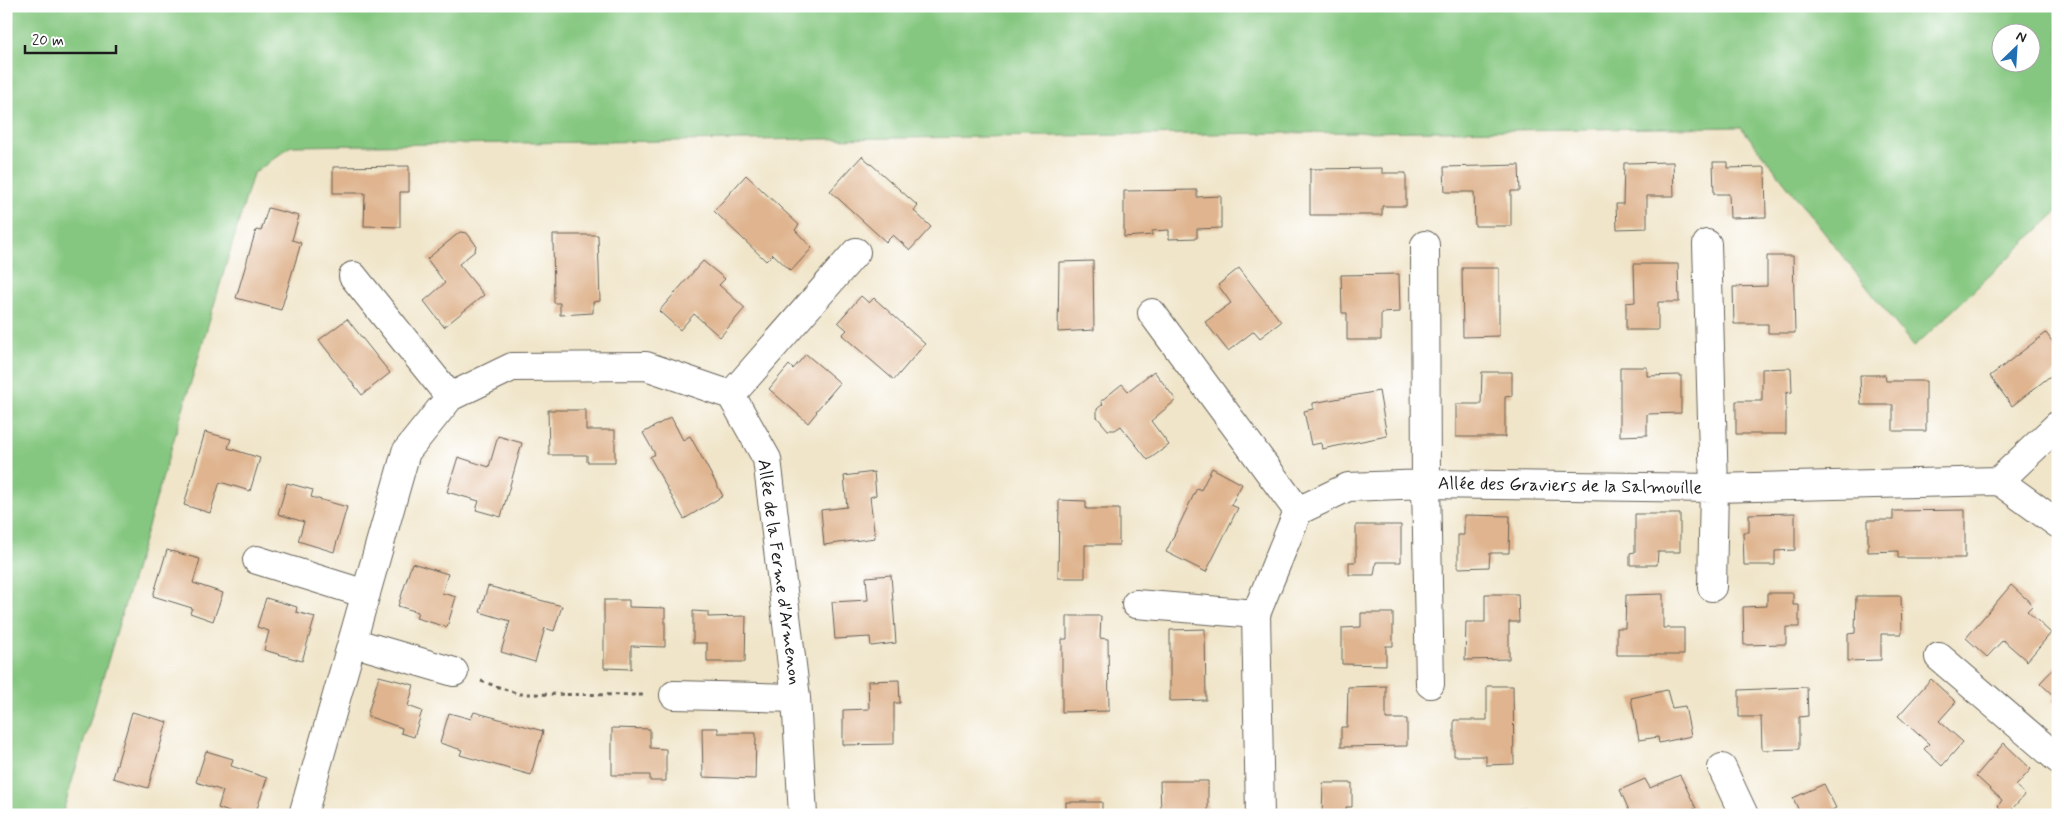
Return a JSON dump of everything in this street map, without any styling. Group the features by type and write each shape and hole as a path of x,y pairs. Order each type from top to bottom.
{"street":[{"name":"Allée des Graviers de la Salmouille","path":"1707,244 1714,488 1712,587"},
{"name":"Allée des Graviers de la Salmouille","path":"1425,245 1426,484 1430,684"},
{"path":"303,815 406,452 450,397 512,367 646,366 731,395 856,252"},
{"path":"353,276 450,397"},
{"path":"1152,313 1298,511 1256,614 1260,815"},
{"name":"Allée de la Ferme d'Armenon","path":"731,395 767,459 796,698 802,815"},
{"path":"2058,425 1999,480 2058,524"},
{"name":"Allée des Graviers de la Salmouille","path":"1298,511 1348,487 1426,484 1714,488 1999,480"},
{"path":"257,560 366,594"},
{"path":"1136,604 1256,614"},
{"path":"352,642 454,672"},
{"path":"1939,657 2058,759"},
{"name":"Allée de la Ferme d'Armenon","path":"674,695 796,698"},
{"path":"1722,768 1744,815"}],"path":[{"path":"454,672 519,694 674,695"}],"green space":[{"path":"6,6 2058,6 2058,211 1914,347 1741,127 291,146 253,174 62,815 6,815"}],"building":[{"path":"862,156 918,206 914,211 931,227 910,250 893,235 886,242 830,191"},
{"path":"1673,162 1674,196 1647,196 1647,228 1617,229 1616,204 1623,204 1624,163"},
{"path":"1713,162 1728,162 1728,168 1765,167 1766,217 1730,218 1729,194 1714,194"},
{"path":"1519,165 1520,191 1511,191 1511,226 1475,226 1474,192 1445,192 1444,167"},
{"path":"409,166 409,192 400,192 400,227 364,226 365,193 333,193 333,167"},
{"path":"1382,168 1382,173 1406,173 1406,206 1382,206 1382,215 1310,215 1310,169"},
{"path":"746,175 799,225 795,230 812,248 791,271 773,254 766,261 714,211"},
{"path":"1197,190 1197,197 1221,196 1221,228 1197,229 1197,238 1169,239 1169,230 1152,231 1152,235 1124,237 1124,191"},
{"path":"268,208 299,216 292,240 301,243 281,310 236,298 256,230 261,231"},
{"path":"460,232 467,233 476,245 475,251 459,264 484,295 444,327 424,301 445,283 427,259"},
{"path":"553,235 598,235 600,301 593,302 593,313 560,315 560,303 554,303"},
{"path":"1767,256 1793,256 1795,333 1768,333 1768,324 1734,324 1733,287 1767,286"},
{"path":"703,261 725,279 719,285 745,308 720,337 694,314 680,330 659,311"},
{"path":"1093,261 1094,330 1058,332 1059,262"},
{"path":"1634,264 1678,264 1679,302 1658,302 1658,330 1626,330 1626,303 1635,302"},
{"path":"1239,268 1281,322 1260,338 1254,331 1228,351 1205,322 1231,303 1218,285"},
{"path":"1462,268 1499,268 1499,336 1463,337"},
{"path":"1399,274 1400,312 1381,313 1381,340 1347,340 1347,313 1342,313 1341,275"},
{"path":"861,296 869,303 874,298 925,344 894,380 842,335 847,330 838,322"},
{"path":"347,319 390,373 362,395 319,340"},
{"path":"2046,333 2058,349 2058,370 2012,406 1990,376"},
{"path":"806,354 840,383 808,423 769,389 789,365 793,369"},
{"path":"1620,367 1647,367 1647,376 1681,375 1681,413 1647,414 1647,435 1620,436"},
{"path":"1791,368 1792,392 1786,393 1786,434 1736,434 1736,401 1762,401 1762,369"},
{"path":"1154,371 1176,400 1151,421 1169,445 1148,460 1121,426 1115,430 1108,430 1097,417 1097,409 1103,404 1101,401 1122,384 1128,391"},
{"path":"1482,372 1512,372 1512,396 1505,397 1505,437 1456,437 1456,404 1481,404"},
{"path":"1860,375 1885,375 1886,381 1926,381 1926,431 1893,431 1893,405 1861,405"},
{"path":"1379,391 1387,436 1322,449 1321,443 1311,445 1304,411 1313,409 1313,403"},
{"path":"548,410 586,410 586,430 615,430 615,462 587,462 587,455 549,455"},
{"path":"671,417 683,440 690,436 723,496 684,519 650,457 655,454 643,433"},
{"path":"205,432 231,439 228,448 260,458 250,491 220,482 210,513 184,505"},
{"path":"498,436 522,443 501,517 476,510 479,501 447,492 458,457 489,467"},
{"path":"1212,468 1242,484 1231,505 1238,508 1206,572 1166,552 1197,488 1201,490"},
{"path":"874,472 876,495 870,497 875,538 824,545 821,510 847,507 844,476"},
{"path":"287,483 313,490 311,497 347,507 334,552 298,541 304,522 278,514"},
{"path":"1059,500 1086,501 1086,509 1119,509 1119,545 1085,545 1085,578 1058,578"},
{"path":"1965,510 1965,558 1898,558 1898,551 1868,552 1868,520 1893,520 1893,511"},
{"path":"1795,513 1795,550 1775,551 1775,565 1744,565 1743,532 1749,532 1749,514"},
{"path":"1635,514 1680,514 1680,552 1658,552 1657,565 1630,565 1630,553 1635,552"},
{"path":"1464,515 1510,516 1509,553 1490,553 1489,567 1458,568 1458,535 1464,535"},
{"path":"1356,525 1401,525 1401,562 1376,562 1374,575 1349,575 1349,562 1356,562"},
{"path":"167,550 200,559 193,583 223,593 213,621 190,613 192,608 153,596"},
{"path":"412,563 448,574 442,593 456,597 447,627 416,618 418,612 398,606"},
{"path":"891,575 896,643 871,646 870,637 835,639 832,602 868,600 866,577"},
{"path":"2011,585 2033,605 2027,611 2051,633 2027,661 2003,640 1987,657 1966,638"},
{"path":"488,586 562,606 554,631 545,628 535,662 501,652 510,621 480,612"},
{"path":"1767,593 1793,593 1793,605 1799,605 1799,627 1786,627 1786,644 1744,645 1743,607 1767,606"},
{"path":"1485,594 1518,594 1519,622 1509,622 1509,659 1465,660 1466,622 1485,622"},
{"path":"1663,594 1663,628 1684,628 1684,655 1617,655 1617,628 1625,628 1626,595"},
{"path":"1856,596 1901,596 1902,634 1881,634 1881,660 1848,661 1848,634 1855,633"},
{"path":"266,598 297,607 296,612 315,617 302,661 264,650 269,631 257,627"},
{"path":"604,600 629,600 629,607 665,608 665,647 631,646 631,669 604,668"},
{"path":"693,611 708,612 708,617 746,616 745,662 707,662 707,643 693,643"},
{"path":"1361,613 1393,613 1393,646 1386,646 1386,665 1342,664 1342,628 1361,627"},
{"path":"1067,616 1101,616 1100,638 1108,639 1109,711 1062,712 1062,639 1067,639"},
{"path":"1205,629 1206,700 1170,701 1170,630"},
{"path":"2058,664 2058,706 2052,701 2055,697 2040,683"},
{"path":"379,676 414,685 408,706 422,711 414,737 401,733 402,728 367,716"},
{"path":"1931,679 1956,702 1939,721 1963,742 1942,766 1924,749 1929,744 1898,716"},
{"path":"899,680 900,703 894,703 894,744 843,745 843,710 869,709 868,681"},
{"path":"1386,686 1386,719 1407,719 1407,746 1341,747 1341,727 1347,727 1348,687"},
{"path":"1487,686 1513,686 1514,764 1486,765 1486,756 1454,756 1454,720 1487,720"},
{"path":"1807,687 1808,716 1799,717 1799,749 1762,750 1761,717 1739,717 1739,690"},
{"path":"1667,690 1672,708 1685,706 1691,736 1659,743 1658,737 1639,740 1631,698"},
{"path":"132,712 167,722 148,788 113,778"},
{"path":"474,712 543,731 531,775 460,755 462,750 440,743 449,713 471,719"},
{"path":"612,728 650,729 650,748 666,749 666,781 650,781 650,775 612,775"},
{"path":"702,728 718,728 718,733 756,733 755,779 703,777"},
{"path":"2004,743 2031,769 2016,786 2025,794 2007,815 1998,806 2002,800 1976,776"},
{"path":"206,751 233,759 231,766 267,778 255,815 237,815 218,808 223,791 196,782"},
{"path":"1680,775 1696,808 1681,815 1631,815 1620,790 1645,779 1650,788"},
{"path":"1160,781 1208,781 1208,815 1161,815"},
{"path":"1323,783 1352,783 1352,807 1346,807 1346,815 1322,815"},
{"path":"1824,784 1836,808 1828,812 1829,815 1801,815 1793,798"},
{"path":"1066,802 1102,802 1102,815 1066,815"},
{"path":"1531,810 1532,815 1517,815 1517,814"}]}
